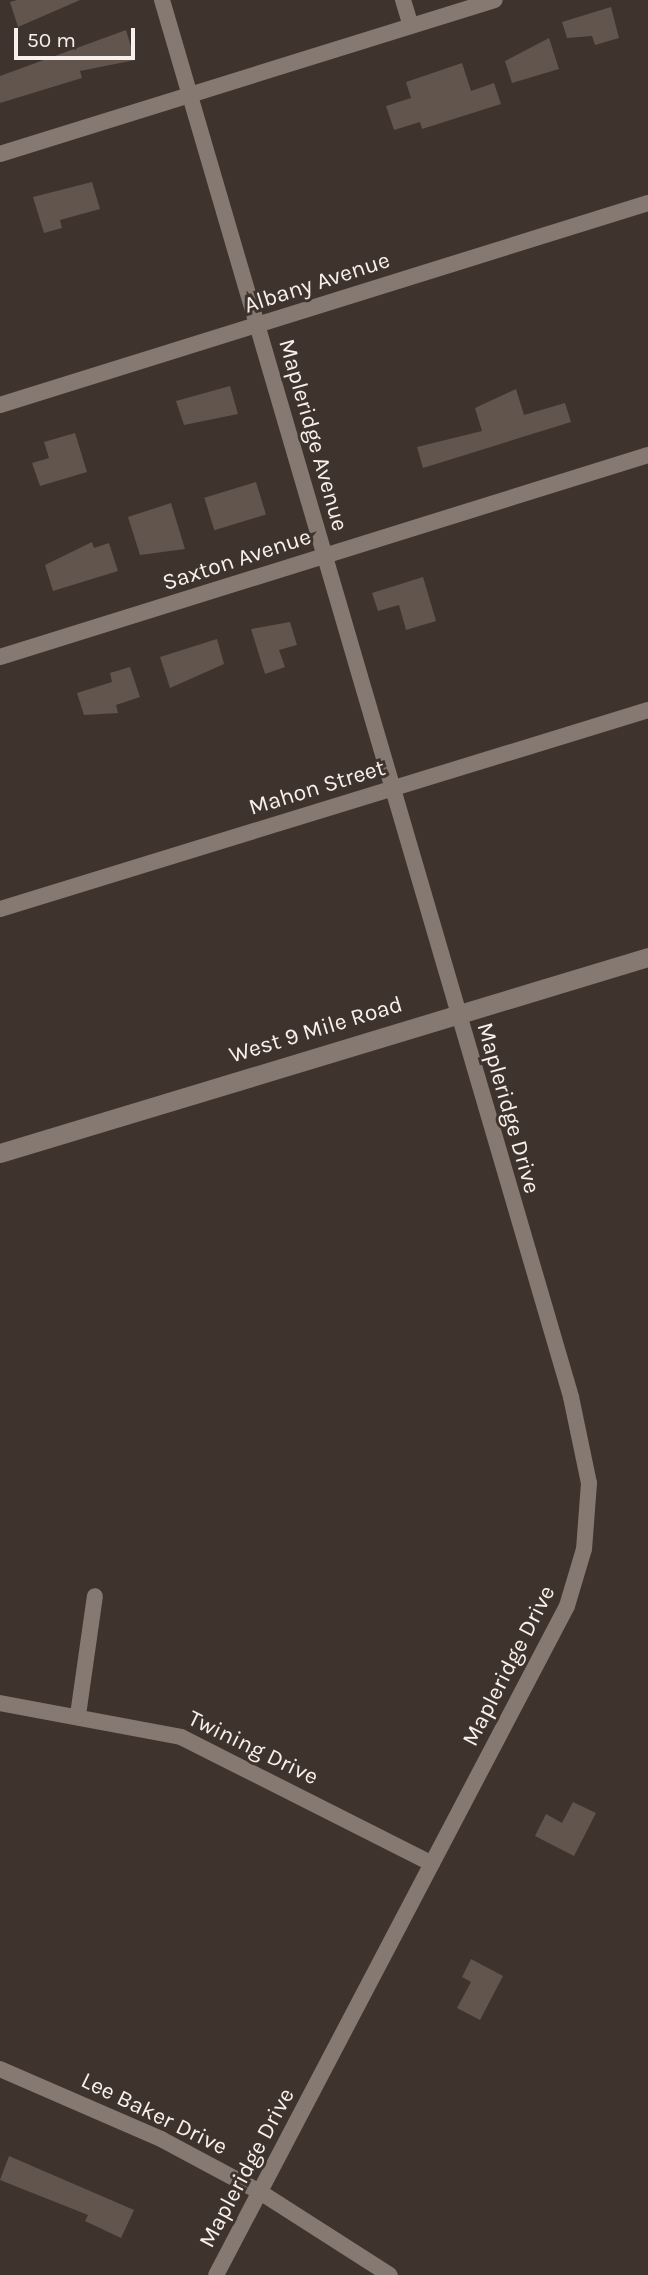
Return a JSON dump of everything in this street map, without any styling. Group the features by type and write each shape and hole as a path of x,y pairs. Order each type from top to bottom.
{"main road":[{"name":"West 9 Mile Road","path":"0,1153 648,957"}],"street":[{"name":"Mapleridge Avenue","path":"162,0 392,788"},
{"path":"403,0 411,26"},
{"path":"0,154 495,0"},
{"name":"Albany Avenue","path":"0,405 648,203"},
{"name":"Saxton Avenue","path":"0,657 648,456"},
{"name":"Mahon Street","path":"0,909 648,710"},
{"name":"Mapleridge Drive","path":"216,2275 567,1606 589,1505 579,1426 392,788"},
{"path":"78,1715 95,1596"},
{"name":"Twining Drive","path":"0,1703 151,1727 203,1746 432,1864"},
{"name":"Lee Baker Drive","path":"0,2069 127,2122 260,2192 390,2275"}],"building":[{"path":"17,0 80,0 18,27 10,2"},
{"path":"611,7 619,38 595,45 592,36 567,38 562,22"},
{"path":"126,30 135,60 80,71 82,78 0,103 0,76"},
{"path":"549,38 559,69 512,83 505,61"},
{"path":"462,63 471,91 494,83 501,104 422,129 420,122 394,130 386,106 411,98 406,82"},
{"path":"92,182 100,209 60,220 62,228 44,233 33,197"},
{"path":"230,386 238,414 184,425 176,401"},
{"path":"516,389 524,415 565,403 571,422 423,468 417,447 482,431 475,408"},
{"path":"75,433 87,472 40,486 32,463 49,458 44,442"},
{"path":"256,482 266,515 214,530 204,498"},
{"path":"171,503 185,549 140,555 128,517"},
{"path":"92,542 94,548 109,543 118,571 53,591 45,565"},
{"path":"423,577 436,621 406,630 399,605 378,611 372,593"},
{"path":"290,622 297,645 279,650 285,667 265,674 251,629"},
{"path":"217,639 224,664 170,688 160,657"},
{"path":"130,667 140,697 116,705 118,713 84,715 77,693 112,682 110,673"},
{"path":"573,1802 596,1813 574,1856 535,1836 546,1814 562,1823"},
{"path":"471,1959 503,1976 480,2020 457,2008 471,1982 462,1977"},
{"path":"9,2156 134,2210 121,2238 85,2221 88,2215 0,2180"}]}
